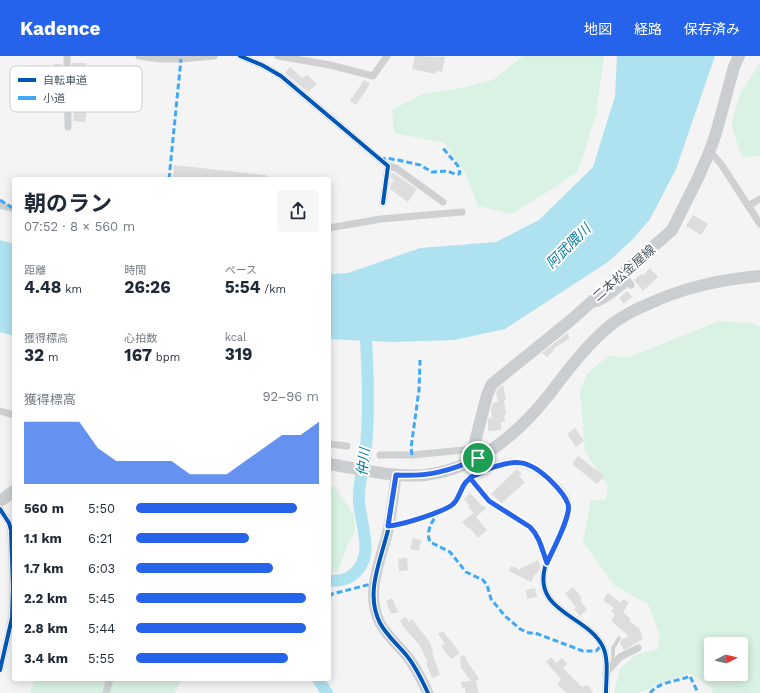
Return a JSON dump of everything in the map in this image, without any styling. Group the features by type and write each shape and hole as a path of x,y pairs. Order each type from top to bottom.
{"main road":[{"name":"二本松金屋線","path":"476,454 487,395 492,384 511,367 531,353 570,321 672,230 696,184 709,152 716,133 734,67 739,56"},
{"path":"331,464 396,475 426,475 465,465 476,454 499,445 518,429 548,396 562,376 600,335 626,315 666,296 702,284 760,276"},
{"path":"0,501 12,492"}],"street":[{"path":"67,56 67,66"},
{"path":"139,56 181,59 214,56"},
{"path":"240,56 262,65 281,76 388,166 396,168 443,202"},
{"path":"278,56 330,65 373,76 387,56"},
{"path":"68,112 68,127"},
{"path":"709,152 721,164 760,224"},
{"path":"383,203 388,166"},
{"path":"748,206 760,199"},
{"path":"0,205 12,208"},
{"path":"331,228 381,219 462,212"},
{"path":"591,302 600,304 629,282 631,285"},
{"path":"0,411 12,414"},
{"path":"331,444 347,446"},
{"path":"380,455 476,454 483,472"},
{"path":"388,526 405,523 443,510 453,504 465,483 470,478 509,462 518,462 528,465 543,474 558,488 565,497 568,505 568,515 547,563 542,579 545,591 555,606 570,618 588,629 599,641 606,655 606,693"},
{"path":"396,475 388,526 375,583 373,599 374,608 383,628 408,657 428,693"},
{"path":"470,478 489,501 530,527 536,533 547,563"},
{"path":"0,509 9,523 12,542"},
{"path":"0,670 12,618"},
{"path":"606,673 620,657 638,648"},
{"path":"106,693 109,681"}],"lane":[{"path":"613,664 613,648 619,638"}],"green space":[{"path":"523,56 604,56 596,115 578,171 554,188 511,214 478,206 465,173 444,143 394,133 392,110 422,94 461,88 493,80"},
{"path":"760,63 760,155 742,158 731,124 740,94"},
{"path":"719,321 752,323 760,327 760,693 712,693 713,688 689,673 638,693 614,693 620,669 635,655 658,649 660,636 648,604 615,586 583,542 591,499 597,501 606,499 608,487 585,451 580,391 587,374 609,355 627,358"},
{"path":"331,486 335,487 354,515 355,532 347,546 338,571 331,573"},
{"path":"35,681 181,681 175,693 30,693"}],"water":[{"name":"阿武隈川","path":"617,56 715,56 676,169 650,219 632,240 608,262 505,329 454,340 392,342 331,339 331,274 348,273 420,248 496,242 539,220 593,167 615,96"},
{"path":"0,240 12,243 12,335 0,332"}],"building":[{"path":"415,56 445,57 442,72 437,71 436,74 412,69"},
{"path":"72,63 86,63 86,66 72,66"},
{"path":"54,64 62,64 62,66 54,66"},
{"path":"290,67 302,78 307,75 317,84 308,92 285,73"},
{"path":"364,80 370,84 356,105 350,101"},
{"path":"74,112 86,112 85,122 73,121"},
{"path":"174,165 266,175 266,177 173,177"},
{"path":"392,172 417,189 408,202 390,189 394,180 391,178"},
{"path":"693,215 708,224 701,235 686,226"},
{"path":"650,268 658,277 643,291 634,280 641,274 643,275"},
{"path":"627,291 632,297 624,304 619,298"},
{"path":"567,333 570,338 553,349 554,350 547,357 542,353"},
{"path":"503,385 506,400 504,400 506,415 504,415 505,422 501,422 501,430 488,431 488,420 489,418 492,418 491,409 493,403 498,402 496,393"},
{"path":"575,428 584,441 576,447 567,434"},
{"path":"578,456 604,476 597,484 572,464"},
{"path":"517,469 522,474 519,476 525,482 502,503 491,494"},
{"path":"470,493 482,506 483,505 486,508 476,517 487,530 478,538 469,527 468,528 462,522 474,513 468,507 470,506 464,499"},
{"path":"413,538 421,540 419,551 410,549"},
{"path":"407,558 408,570 399,571 398,559"},
{"path":"538,560 540,569 535,574 531,582 509,571 511,566 520,570 521,568"},
{"path":"573,587 582,598 580,600 587,610 580,616 574,609 576,608 565,593"},
{"path":"535,588 537,597 527,599 526,590"},
{"path":"608,593 621,603 623,599 629,602 623,612 631,619 629,621 639,628 643,639 624,650 620,643 622,639 629,636 611,621 615,615 611,611 614,608 603,600"},
{"path":"392,598 398,612 391,614 386,601"},
{"path":"406,617 409,622 412,619 429,641 440,675 432,678 426,663 428,663 420,646 403,626 400,620"},
{"path":"443,631 460,653 451,659 441,646 445,644 438,634"},
{"path":"465,655 479,679 476,681 479,693 466,693 465,688 462,688 461,682 471,681 461,668 460,656"},
{"path":"551,657 556,663 562,658 567,664 563,668 582,687 588,685 593,693 566,693 557,684 561,679 546,662"}],"waterway":[{"name":"仲川","path":"331,581 344,579 354,574 360,568 365,555 365,540 359,495 368,424 368,374 365,326"},
{"name":"仲川","path":"319,681 327,693"}],"marked path":[{"path":"169,177 181,59"},
{"path":"380,160 386,158 398,160 420,165 432,172 447,171 459,174 458,166 442,147"},
{"path":"0,200 12,208"},
{"path":"412,455 411,448 419,390 420,360"},
{"path":"439,511 429,530 428,534 430,542 450,552 466,572 483,580 487,585 491,599 505,616 520,629 583,651 596,651 602,645"},
{"path":"331,595 375,583"},
{"path":"650,693 659,686 690,676 698,693"}],"cycle path":[{"path":"240,56 262,65 281,76 388,166 383,203"},
{"path":"483,472 509,462 527,466 537,471 555,484 567,499 569,507 566,520 545,567 543,582 547,594 554,604 586,627 596,636 603,647 607,663 606,693"},
{"path":"396,475 389,526 376,575 374,599 380,623 410,660 428,693"},
{"path":"0,509 9,523 11,530 12,558"},
{"path":"0,670 12,618"}],"route":[{"path":"478,458 465,465 426,475 396,475 388,526 396,526 443,510 453,504 465,483 471,477 502,464 518,462 528,465 543,474 558,488 565,497 568,505 569,509 566,521 547,563 536,533 530,527 489,501 478,488 470,478 471,477 483,472 478,458"}]}
